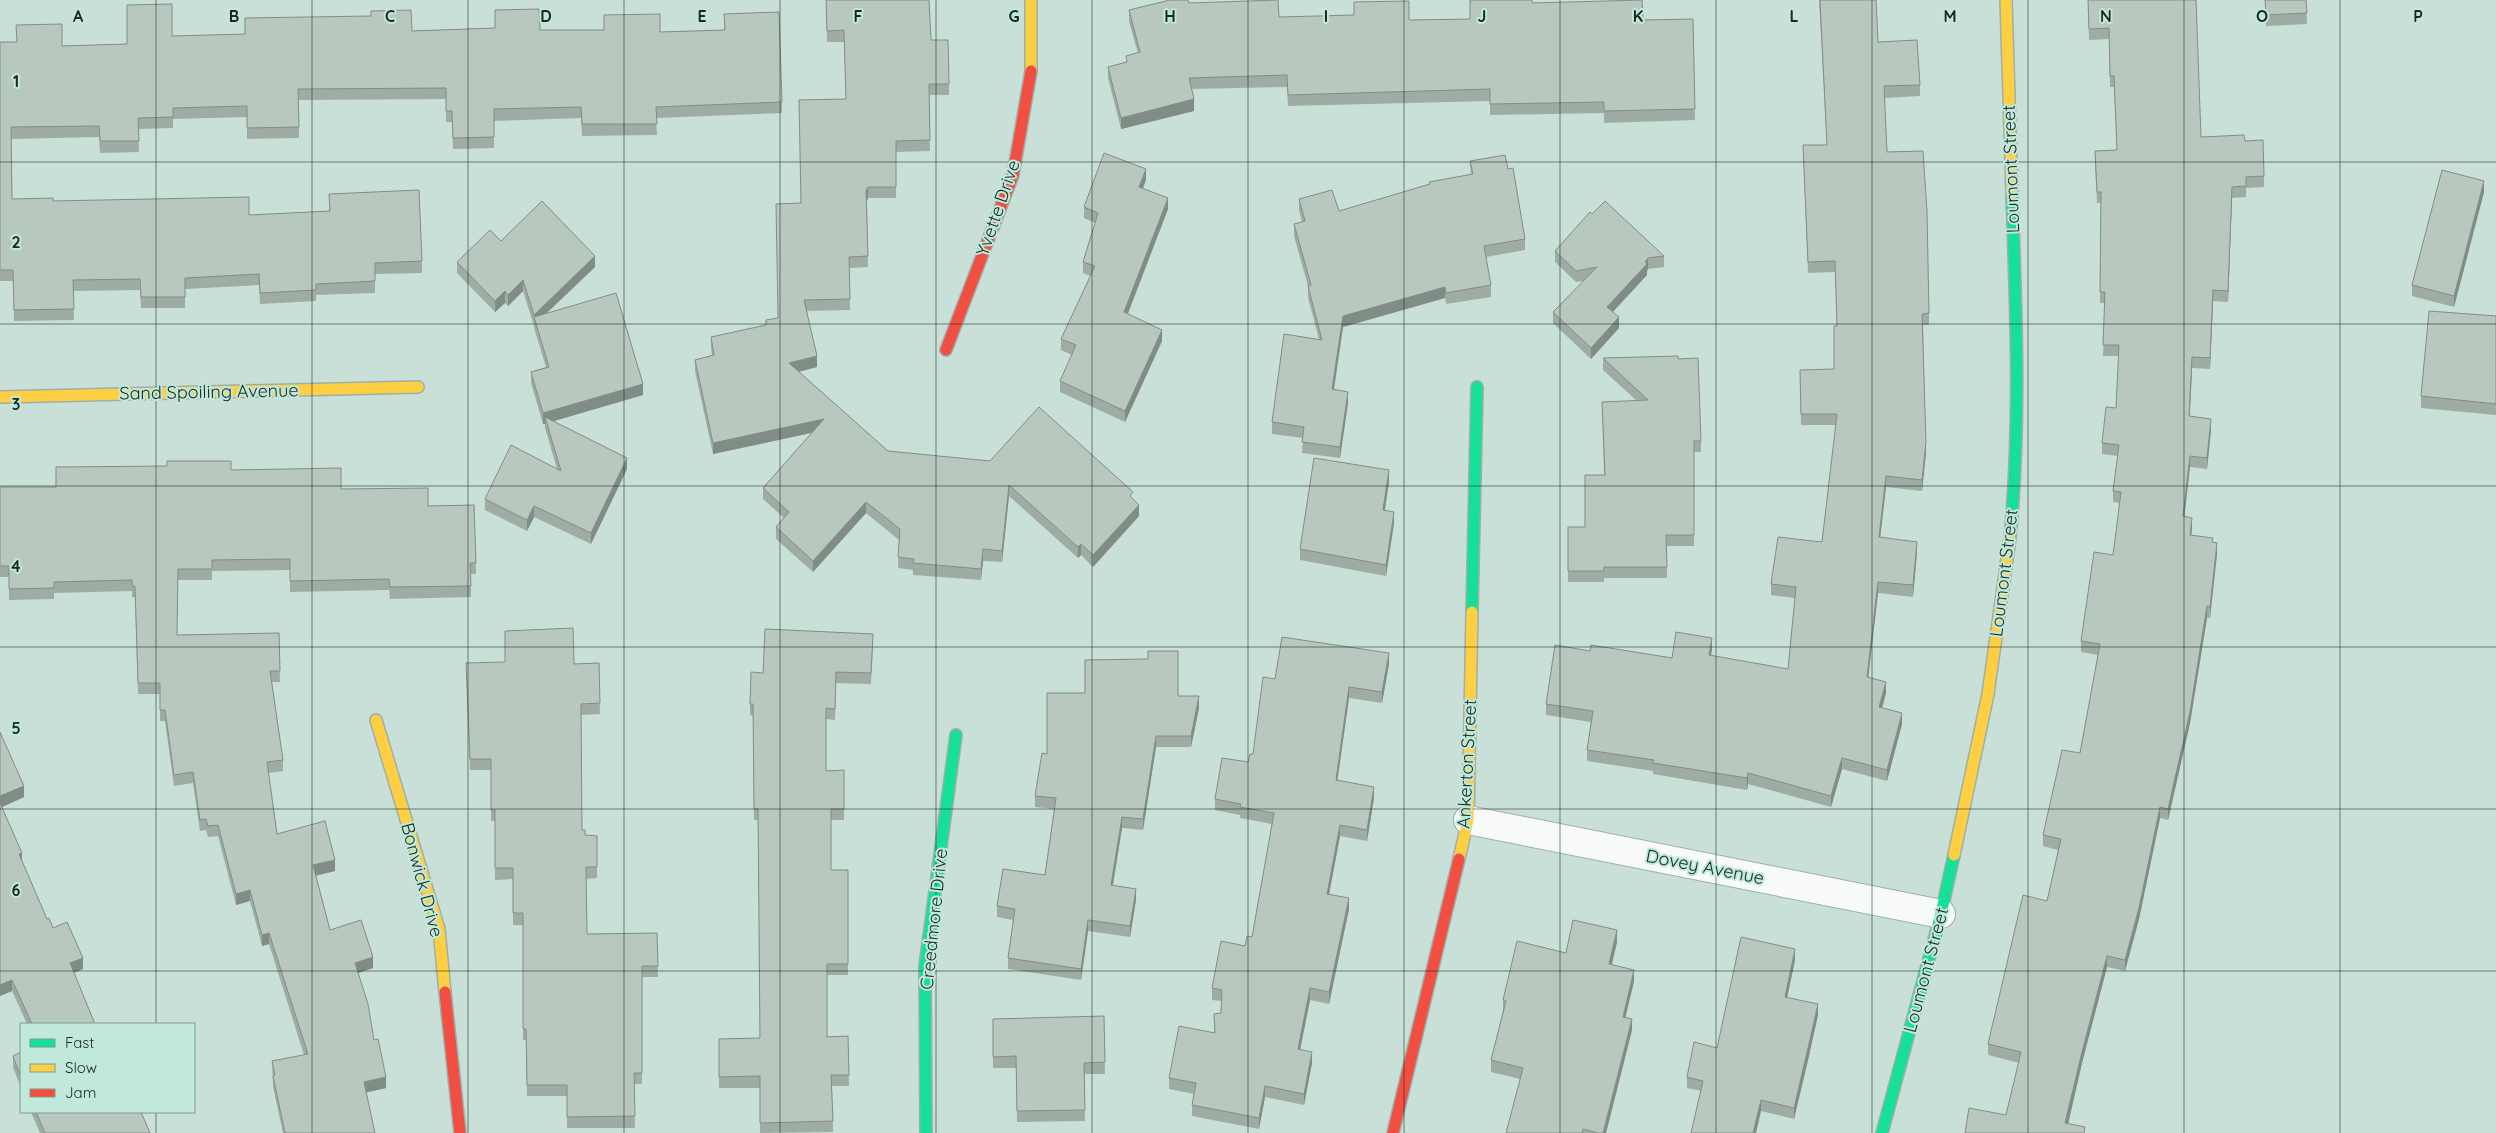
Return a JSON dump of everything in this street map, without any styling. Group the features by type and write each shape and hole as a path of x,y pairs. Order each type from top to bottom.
{"street":[{"name":"Yvette Drive","path":"946,350 1013,175 1030,79 1031,0"},
{"name":"Loumont Street","path":"1882,1133 1942,914 1988,694 2006,577 2015,483 2017,348 2006,0"},
{"name":"Sand Spoiling Avenue","path":"0,397 418,387"},
{"name":"Ankerton Street","path":"1393,1133 1468,820 1477,387"},
{"name":"Bonwick Drive","path":"376,720 439,928 460,1133"},
{"name":"Creedmore Drive","path":"926,1133 925,966 956,735"},
{"name":"Dovey Avenue","path":"1468,820 1942,914"}],"building":[{"path":"826,0 929,0 931,40 948,40 949,84 929,84 930,140 896,141 896,187 868,187 866,191 868,256 849,257 850,299 804,300 817,356 789,363 888,451 990,461 1039,407 1133,492 1130,496 1139,505 1093,555 1081,544 1078,547 1009,485 1002,551 983,549 981,569 913,563 914,559 898,557 900,529 866,502 813,561 776,527 789,512 763,488 824,419 713,443 695,360 714,355 711,337 766,325 766,320 778,318 776,204 801,203 799,100 846,99 844,30 827,31"},
{"path":"1170,0 1188,0 1189,3 1278,0 1279,17 1354,15 1354,2 1409,1 1409,20 1470,19 1470,0 1532,0 1532,3 1642,0 1643,20 1693,19 1695,109 1604,111 1604,102 1490,104 1490,89 1288,95 1287,75 1189,78 1194,99 1121,118 1108,67 1127,62 1126,56 1140,52 1129,10"},
{"path":"1820,0 1876,0 1878,42 1917,40 1920,85 1884,86 1887,152 1923,151 1927,211 1929,313 1922,314 1926,442 1922,480 1886,476 1879,537 1917,542 1913,585 1878,582 1867,677 1886,682 1879,707 1902,713 1887,770 1842,758 1831,796 1748,773 1747,778 1653,763 1654,760 1587,750 1593,711 1546,704 1555,645 1590,651 1591,645 1672,658 1676,632 1712,638 1709,655 1788,669 1796,587 1771,584 1778,537 1822,542 1837,414 1801,414 1800,370 1834,369 1834,326 1837,326 1835,261 1808,262 1803,145 1827,145"},
{"path":"2088,0 2196,0 2201,137 2244,135 2245,141 2263,140 2264,176 2246,177 2246,186 2232,187 2228,291 2213,290 2210,358 2192,357 2189,416 2211,419 2207,458 2190,456 2183,516 2192,518 2190,535 2213,538 2212,542 2217,543 2210,607 2207,606 2190,712 2168,809 2160,807 2139,908 2125,960 2107,956 2082,1052 2065,1123 2085,1127 2084,1133 1965,1133 1969,1108 2006,1115 2021,1052 1988,1044 2023,895 2047,901 2061,839 2043,835 2062,750 2080,753 2100,644 2081,641 2094,552 2113,555 2121,492 2113,491 2119,445 2102,443 2106,407 2116,408 2119,345 2103,345 2105,292 2100,292 2101,192 2097,192 2095,151 2117,150 2114,76 2110,76 2109,28 2089,29"},
{"path":"2265,0 2306,0 2307,13 2266,15"},
{"path":"172,4 172,36 245,34 245,18 371,16 371,11 411,10 412,31 495,28 495,10 539,9 540,30 604,30 604,15 660,14 660,32 725,30 724,14 779,12 782,102 656,107 657,124 582,124 581,107 494,109 494,137 453,138 452,111 446,111 446,88 298,89 299,127 247,128 247,106 173,108 173,117 138,118 139,141 100,141 99,126 11,127 12,199 53,198 53,201 249,197 249,215 330,211 329,194 419,190 422,261 375,263 375,281 316,284 316,290 260,293 259,274 185,278 185,297 141,297 140,279 73,280 74,309 14,310 13,270 0,270 0,42 17,42 16,25 62,24 62,46 127,44 127,5"},
{"path":"1104,153 1146,169 1139,187 1168,198 1124,312 1162,330 1125,411 1060,381 1076,345 1061,339 1095,266 1083,262 1098,213 1084,207"},
{"path":"1505,155 1508,169 1513,168 1525,239 1484,246 1491,285 1446,293 1445,287 1343,316 1332,389 1348,392 1340,447 1302,442 1304,427 1272,422 1284,334 1322,340 1308,286 1311,285 1294,224 1305,221 1299,199 1332,190 1339,211 1430,184 1429,182 1473,174 1470,161"},
{"path":"2442,170 2484,181 2454,296 2412,285"},
{"path":"542,201 595,256 534,315 523,280 508,295 505,291 495,301 457,262 490,230 501,241"},
{"path":"1605,201 1664,256 1648,258 1645,262 1647,264 1607,307 1619,317 1591,348 1553,312 1597,267 1576,271 1555,251 1590,212 1592,214"},
{"path":"616,293 643,384 543,413 531,372 549,367 534,317"},
{"path":"2429,311 2496,316 2496,404 2421,396"},
{"path":"1678,356 1678,359 1698,358 1701,441 1694,441 1694,535 1666,535 1667,567 1604,567 1604,571 1568,571 1568,527 1585,527 1585,475 1605,475 1602,402 1648,400 1603,358"},
{"path":"545,417 627,458 591,533 534,506 527,520 485,499 511,445 561,471"},
{"path":"1314,458 1389,470 1383,510 1394,512 1386,565 1300,549"},
{"path":"167,461 231,461 231,470 341,468 341,489 428,488 428,506 474,505 476,563 470,563 471,586 390,587 389,579 290,581 290,559 212,560 212,569 178,569 177,635 279,633 280,671 270,671 283,760 267,762 277,834 325,821 335,860 313,865 330,930 361,920 373,957 355,963 368,1004 374,1040 378,1039 386,1077 364,1082 375,1133 285,1133 273,1076 275,1075 272,1061 308,1054 269,933 262,935 250,890 236,894 218,825 208,826 206,819 200,820 193,772 174,775 165,710 160,710 160,683 138,683 135,586 132,586 132,580 54,582 54,588 9,589 9,566 0,566 0,487 56,487 56,467 167,466"},
{"path":"573,628 574,664 599,663 600,703 581,704 582,830 585,830 585,835 597,836 597,867 586,867 587,934 657,933 658,966 642,966 642,1073 634,1073 635,1116 567,1117 567,1085 527,1085 526,1029 523,1029 523,913 513,913 513,868 495,868 495,810 491,810 491,759 470,759 466,663 505,662 505,631"},
{"path":"765,629 873,634 871,673 836,672 835,709 826,708 826,771 844,770 844,809 831,809 831,870 848,870 848,964 827,964 827,1037 848,1036 849,1075 831,1075 833,1121 760,1123 760,1076 719,1077 719,1039 760,1038 758,809 754,809 753,704 750,704 751,672 763,673"},
{"path":"1282,637 1389,653 1382,692 1349,687 1336,780 1374,787 1367,830 1340,825 1327,894 1349,898 1329,992 1310,988 1298,1049 1312,1052 1304,1094 1265,1086 1259,1118 1192,1105 1196,1083 1169,1078 1179,1026 1215,1033 1214,1014 1221,1013 1222,990 1212,988 1221,941 1245,946 1247,936 1252,937 1274,813 1240,807 1241,804 1215,799 1222,758 1248,762 1250,754 1253,754 1263,677 1275,679"},
{"path":"1148,651 1178,651 1178,696 1199,696 1191,736 1156,736 1143,819 1122,817 1111,885 1136,889 1130,926 1088,920 1081,969 1008,958 1015,909 997,906 1003,869 1045,875 1056,798 1035,796 1042,753 1047,754 1047,693 1085,693 1085,660 1148,659"},
{"path":"0,732 24,786 0,796"},
{"path":"0,803 22,853 19,854 47,919 49,918 53,928 67,922 83,958 70,963 95,1023 32,1023 12,980 0,985"},
{"path":"1573,920 1617,930 1609,964 1634,970 1623,1017 1632,1019 1603,1133 1583,1129 1582,1133 1506,1133 1523,1068 1491,1060 1506,1001 1503,1000 1517,941 1566,953"},
{"path":"1741,937 1795,949 1785,997 1818,1004 1794,1108 1761,1100 1753,1133 1691,1133 1703,1081 1687,1077 1694,1042 1717,1048"},
{"path":"1104,1016 1105,1062 1084,1063 1085,1110 1017,1111 1016,1056 993,1057 993,1019"},
{"path":"20,1052 20,1074 13,1056"},
{"path":"36,1113 141,1113 150,1133 45,1133"}],"traffic: fast":[{"path":"2010,538 2017,409 2012,194"},
{"path":"1472,612 1477,387"},
{"path":"926,1133 925,966 956,735"},
{"path":"1882,1133 1941,914 1954,855"}],"traffic: slow":[{"path":"1031,0 1031,71"},
{"path":"2006,0 2012,194"},
{"path":"0,397 418,387"},
{"path":"1954,855 1988,694 2010,538"},
{"path":"1459,859 1468,820 1472,612"},
{"path":"376,720 439,929 445,992"}],"traffic: jam":[{"path":"946,350 1013,175 1031,71"},
{"path":"1393,1133 1459,859"},
{"path":"445,992 460,1133"}]}
